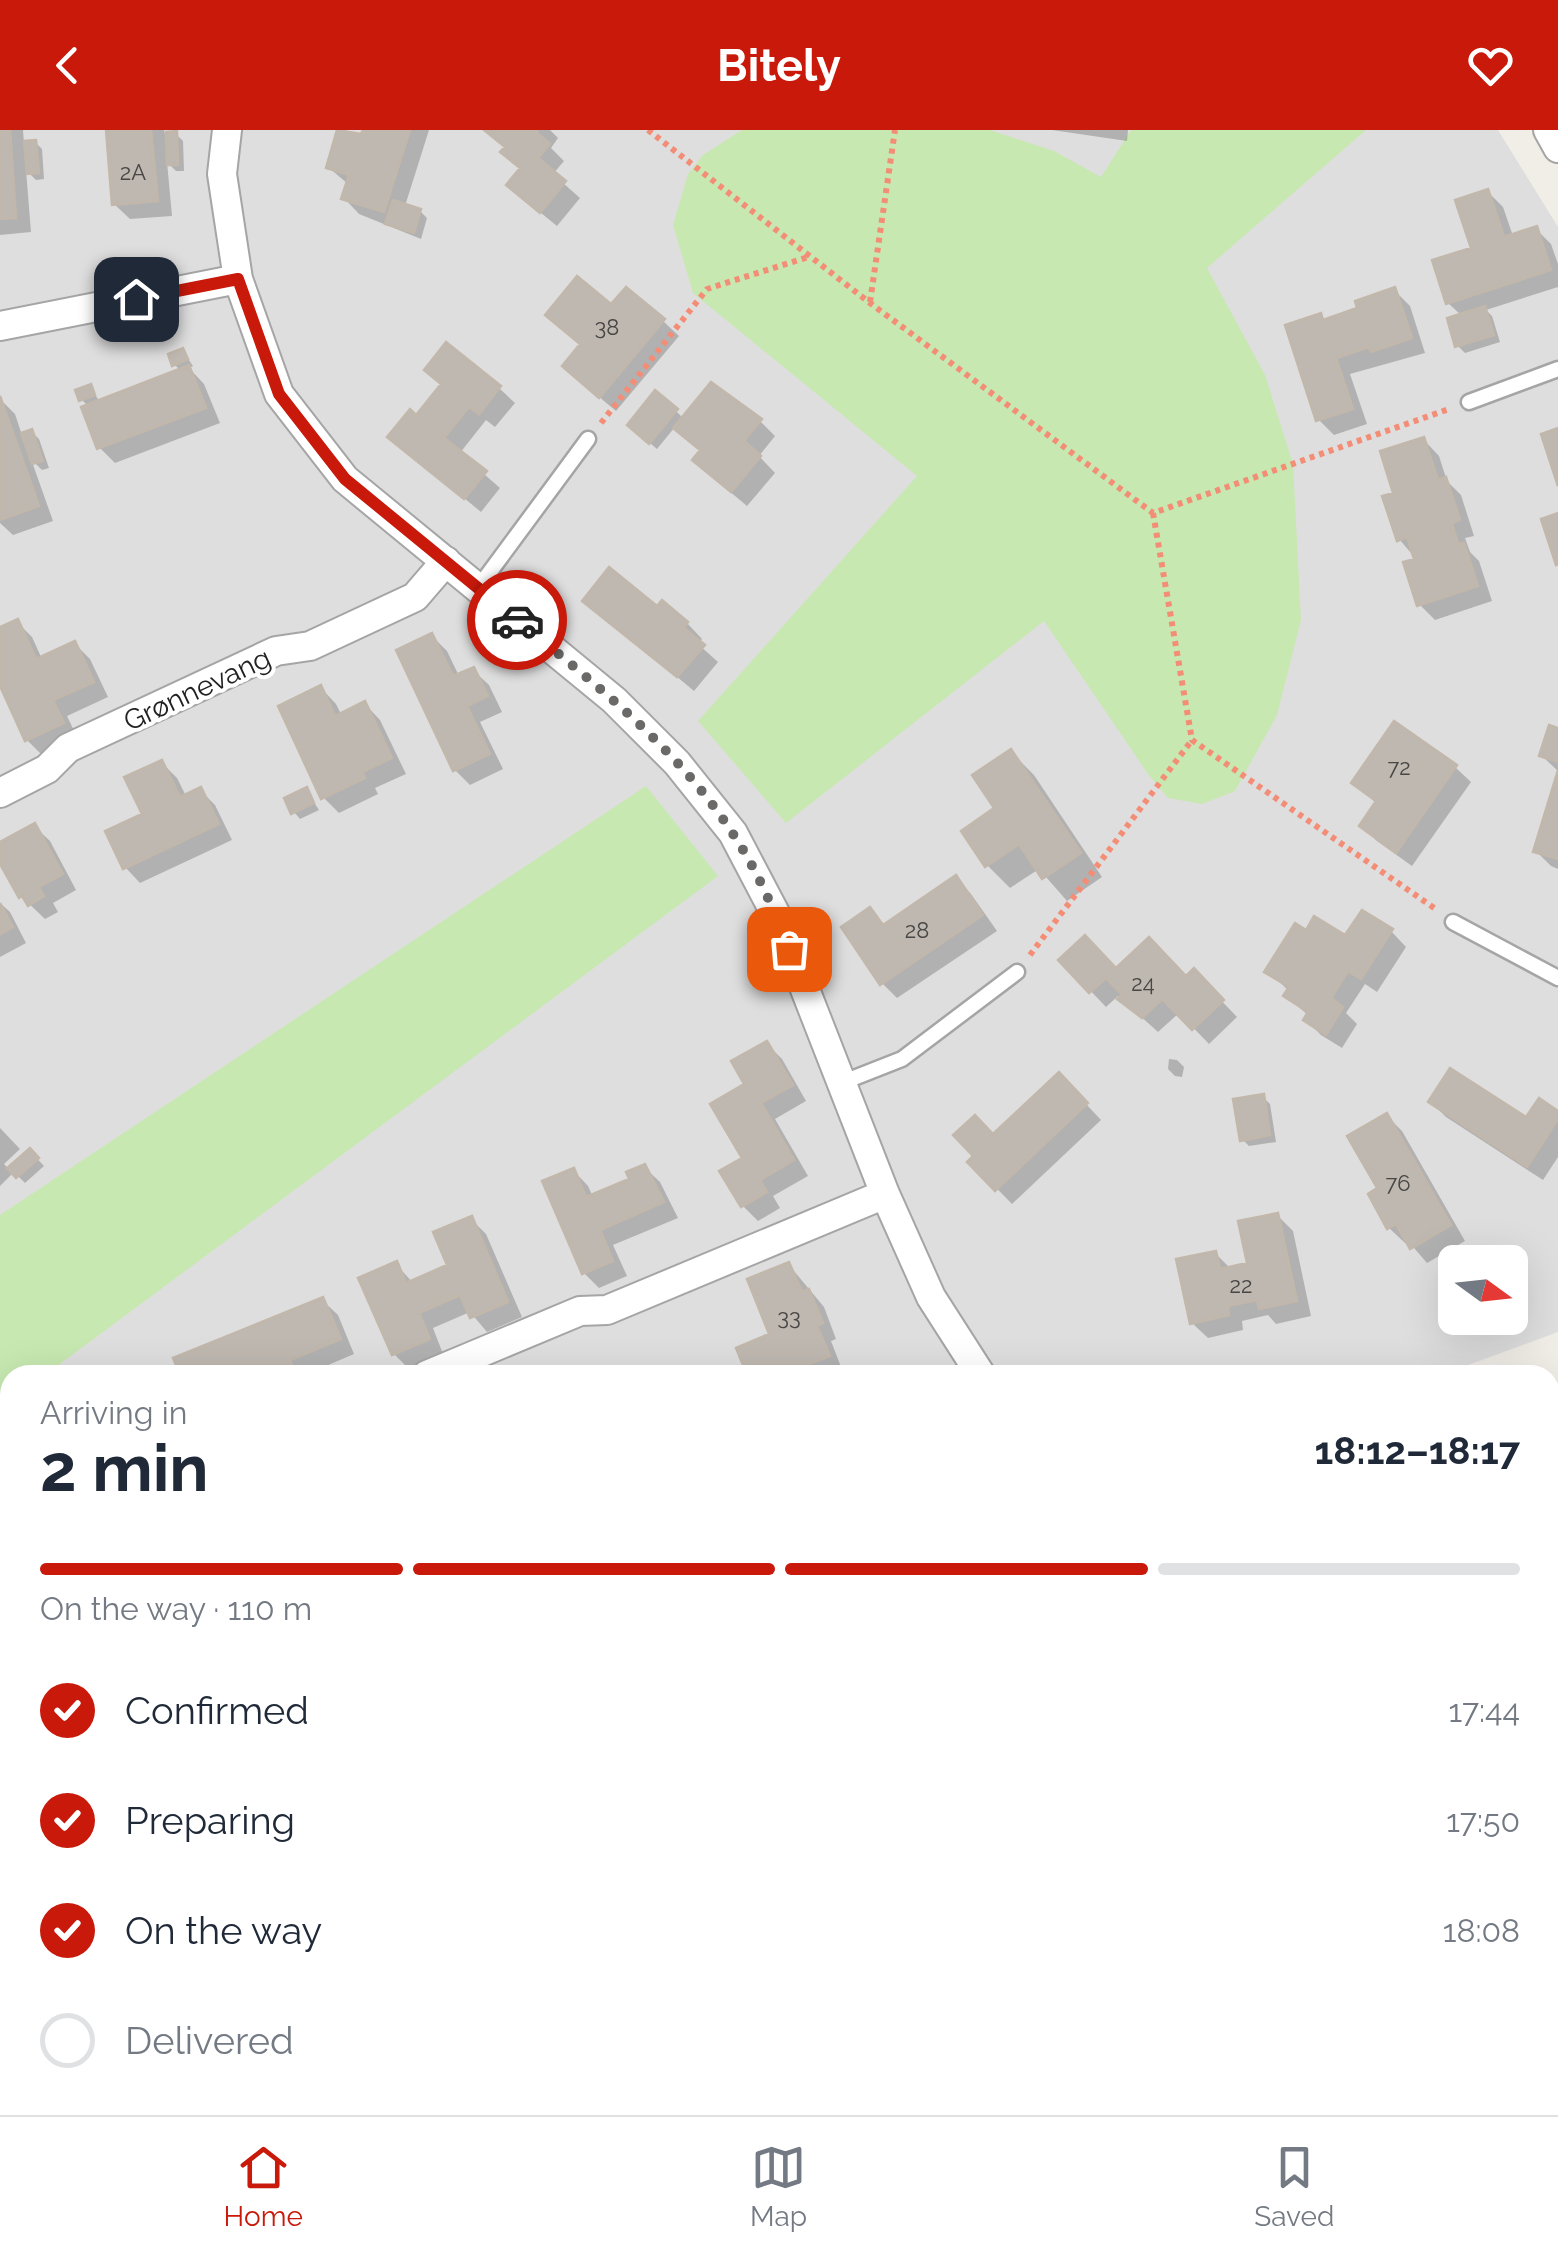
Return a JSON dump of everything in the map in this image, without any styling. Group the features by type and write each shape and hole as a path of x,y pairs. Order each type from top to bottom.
{"street":[{"path":"227,130 222,174 238,279 279,394 345,479 614,700 710,800 733,833 776,915 885,1194 932,1297 974,1365"},
{"path":"1548,130 1558,148"},
{"path":"0,326 238,279"},
{"name":"Grønnevang","path":"0,793 47,769 68,748 276,651 310,646 415,597 446,561"},
{"path":"451,1365 580,1311 607,1310 885,1194"}],"lane":[{"path":"1469,402 1558,369"},
{"path":"478,588 588,439"},
{"path":"1453,922 1558,978"},
{"path":"842,1083 902,1059 1017,972"}],"path":[{"path":"648,130 870,304 1153,513 1192,740 1453,922"},
{"path":"870,304 895,130"},
{"path":"588,439 708,289 810,256"},
{"path":"1153,513 1469,402"},
{"path":"1017,972 1192,740"}],"shaded area":[{"path":"0,130 1498,130 1558,227 1558,1332 1468,1365 0,1365"}],"green space":[{"path":"742,130 990,130 1054,151 1101,177 1131,130 1366,130 1207,268 1265,375 1293,464 1301,620 1277,715 1235,791 1202,804 1168,798 1044,621 786,823 698,721 917,476 693,293 673,225 688,174 703,155"},
{"path":"646,786 718,876 58,1365 0,1365 0,1215"}],"building":[{"path":"0,130 10,130 16,218 0,219"},
{"path":"106,130 151,130 158,201 112,205"},
{"path":"337,130 361,134 363,130 410,130 384,212 341,199 349,175 326,168"},
{"path":"484,130 538,130 550,144 538,158 566,181 540,213 506,185 520,168 500,152 505,147"},
{"path":"177,131 178,165 167,165 166,132"},
{"path":"36,140 39,173 27,174 24,141"},
{"path":"1488,189 1504,237 1537,226 1551,270 1446,304 1432,260 1471,248 1455,200"},
{"path":"393,200 421,209 414,233 385,224"},
{"path":"577,276 611,304 626,287 665,319 599,398 562,366 580,344 545,315"},
{"path":"1395,287 1412,338 1371,352 1369,347 1336,358 1353,409 1316,421 1285,325 1321,313 1323,320 1357,308 1355,301"},
{"path":"1485,306 1494,335 1455,347 1447,318"},
{"path":"446,342 501,386 479,414 469,407 444,438 487,471 464,499 387,437 410,409 416,415 441,384 424,370"},
{"path":"183,348 188,359 172,366 168,354"},
{"path":"189,365 206,408 97,449 81,407"},
{"path":"711,382 762,419 744,441 761,456 731,492 692,460 700,450 673,428"},
{"path":"91,384 95,395 79,401 75,390"},
{"path":"655,390 678,409 649,444 627,425"},
{"path":"0,396 39,506 0,520"},
{"path":"1558,428 1558,486 1541,434"},
{"path":"32,429 43,461 32,464 21,433"},
{"path":"1424,437 1438,480 1446,477 1460,520 1452,523 1458,544 1464,543 1478,586 1417,606 1403,562 1414,559 1407,537 1397,541 1382,496 1393,493 1380,451"},
{"path":"1558,513 1558,564 1556,565 1541,519"},
{"path":"609,567 657,606 662,600 688,622 684,628 705,645 677,677 582,601"},
{"path":"18,619 36,659 75,641 94,682 53,700 64,723 25,741 0,686 0,627"},
{"path":"432,633 453,676 474,667 488,696 467,706 490,754 453,771 396,650"},
{"path":"321,685 335,716 365,701 392,758 362,772 365,778 321,799 278,706"},
{"path":"1394,721 1457,765 1396,853 1359,826 1376,801 1351,783"},
{"path":"1549,725 1558,728 1558,762 1539,756"},
{"path":"1011,749 1081,853 1042,879 1019,844 985,867 961,831 994,808 972,775"},
{"path":"162,760 180,797 201,787 219,824 123,869 105,831 142,814 124,777"},
{"path":"1558,770 1558,859 1533,852"},
{"path":"307,787 314,803 291,814 284,798"},
{"path":"35,823 63,874 39,887 44,896 28,906 22,896 19,898 0,864 0,842"},
{"path":"956,875 983,915 880,985 841,927 870,907 883,925"},
{"path":"0,903 13,927 0,934"},
{"path":"1362,910 1393,929 1361,979 1348,971 1331,998 1343,1007 1326,1035 1303,1020 1308,1012 1283,996 1289,987 1264,972 1295,923 1306,930 1314,916 1345,935"},
{"path":"1085,935 1116,968 1149,937 1186,976 1194,968 1224,1000 1192,1030 1162,999 1142,1018 1117,999 1122,995 1106,978 1089,993 1058,960"},
{"path":"767,1041 793,1085 761,1103 794,1160 760,1180 767,1192 741,1207 719,1171 742,1158 710,1104 744,1084 731,1061"},
{"path":"1450,1068 1526,1117 1539,1098 1558,1111 1558,1119 1527,1167 1428,1102"},
{"path":"1059,1072 1088,1103 995,1191 967,1162 973,1156 953,1135 975,1115 993,1134"},
{"path":"1264,1094 1270,1135 1240,1141 1233,1099"},
{"path":"1387,1113 1451,1225 1410,1249 1396,1224 1387,1229 1368,1194 1377,1188 1347,1136"},
{"path":"30,1148 39,1158 16,1178 7,1168"},
{"path":"645,1164 664,1202 600,1230 613,1261 582,1274 542,1181 574,1168 586,1197 629,1179 626,1172"},
{"path":"1278,1213 1297,1301 1259,1309 1257,1300 1228,1306 1229,1315 1190,1324 1176,1259 1216,1251 1220,1269 1247,1263 1238,1221"},
{"path":"472,1216 508,1302 470,1318 460,1295 419,1313 430,1339 392,1355 358,1278 397,1261 406,1283 447,1265 433,1232"},
{"path":"789,1262 802,1292 809,1289 823,1323 817,1326 830,1356 807,1365 743,1365 736,1348 769,1334 747,1279"},
{"path":"323,1297 341,1339 290,1360 292,1365 176,1365 173,1358"}],"way so far":[{"path":"517,620 614,700 710,800 733,833 776,915 789,949"}],"route":[{"path":"136,299 238,279 279,394 345,479 517,620"}]}
